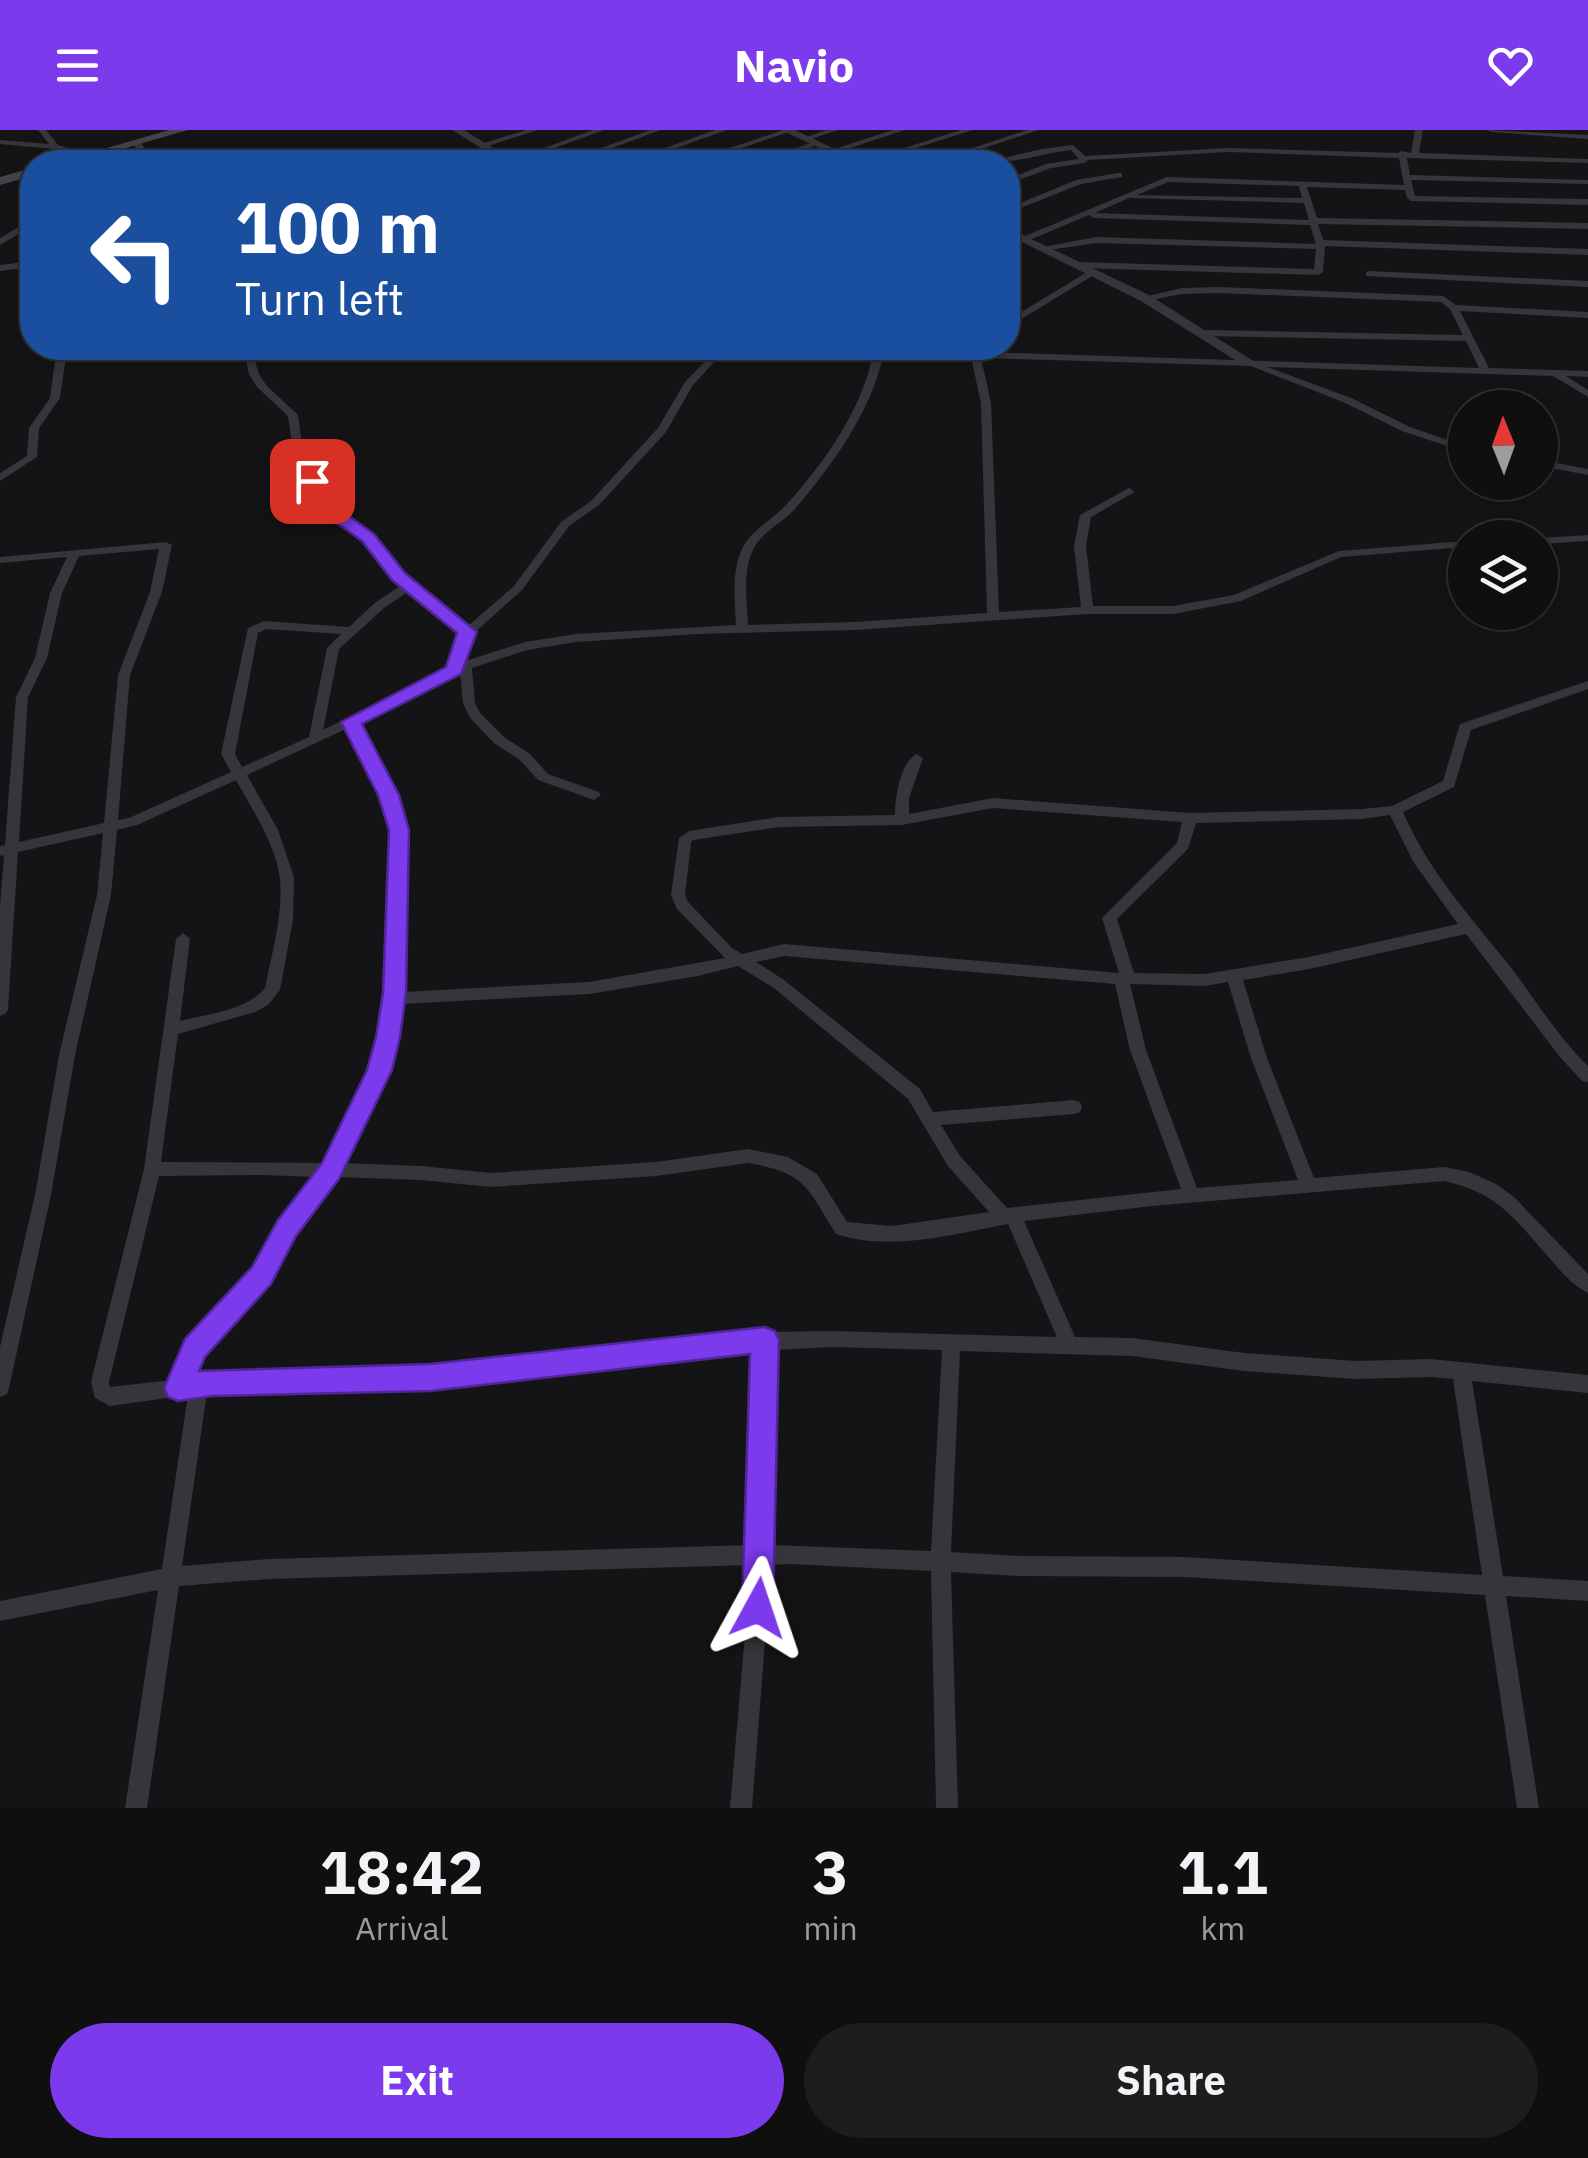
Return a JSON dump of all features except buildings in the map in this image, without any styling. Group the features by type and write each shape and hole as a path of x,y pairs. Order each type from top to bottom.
{"main road":[{"path":"110,150 182,130"}],"street":[{"path":"42,130 55,146"},
{"path":"460,132 477,130"},
{"path":"482,145 534,130"},
{"path":"544,150 600,130"},
{"path":"602,150 658,130"},
{"path":"666,150 724,130"},
{"path":"728,150 787,130 823,150"},
{"path":"792,150 834,130"},
{"path":"851,150 901,130"},
{"path":"896,150 969,130"},
{"path":"972,150 1035,130"},
{"path":"1415,153 1419,130"},
{"path":"1491,130 1588,136"},
{"path":"460,132 490,150"},
{"path":"1064,135 1067,148"},
{"path":"0,142 68,150"},
{"path":"136,143 143,150"},
{"path":"1020,158 1075,148 1086,161 1055,165 1020,178"},
{"path":"1084,158 1207,150 1588,160"},
{"path":"1402,154 1411,198 1588,202"},
{"path":"1020,205 1084,180 1119,175"},
{"path":"1020,241 1167,179 1302,184 1588,182"},
{"path":"1078,266 1318,272 1320,245 1302,184"},
{"path":"1129,197 1308,202"},
{"path":"1085,214 1588,226"},
{"path":"1067,222 1080,240"},
{"path":"1020,237 1145,298 1248,362 1347,400 1406,429 1448,443"},
{"path":"1042,248 1080,240 1588,252"},
{"path":"1362,246 1373,296"},
{"path":"0,268 20,265"},
{"path":"12,266 20,270"},
{"path":"1020,315 1092,273"},
{"path":"1369,274 1588,284"},
{"path":"1145,298 1219,290 1438,298 1454,308 1588,315"},
{"path":"1454,308 1486,372"},
{"path":"1205,333 1470,338"},
{"path":"1020,354 1126,362 1248,362 1588,374"},
{"path":"0,478 32,457 34,428 55,398 59,360"},
{"path":"250,360 262,387 293,415 304,470 343,520 368,538 409,586 468,632"},
{"path":"594,795 544,776 474,715 460,668 461,641 518,588 565,524 595,503 662,430 689,384 712,360"},
{"path":"742,628 742,564 749,546 794,502 832,448 873,378 876,360"},
{"path":"979,360 986,403 993,615"},
{"path":"1556,374 1588,394"},
{"path":"1558,466 1588,472"},
{"path":"1086,610 1080,546 1086,515 1129,491"},
{"path":"1558,540 1588,538"},
{"path":"6,850 110,830 315,739 460,668 553,640 1086,610 1174,610 1214,605 1340,554 1448,545"},
{"path":"0,560 166,546 156,592 124,674 104,895 67,1055 43,1196 0,1388"},
{"path":"0,1010 6,850 22,697 41,658 56,593 74,554"},
{"path":"315,739 333,648 409,586"},
{"path":"169,1030 250,1008 272,990 286,920 287,877 271,830 228,754 252,631 264,625 350,631"},
{"path":"1069,1344 1007,1215 954,1162 914,1094 780,984 740,960 679,900 684,840 688,836 779,822 902,820 993,803 1190,818 1396,810 1449,784 1465,727 1588,685"},
{"path":"136,1808 171,1577 194,1348 262,1276 287,1228 330,1171 380,1070 394,998 399,830 388,795 351,722"},
{"path":"0,739 18,736"},
{"path":"902,820 905,782 916,758"},
{"path":"1396,810 1422,868 1510,977 1563,1052 1588,1076"},
{"path":"1190,818 1183,845 1109,918 1138,1050 1192,1197"},
{"path":"394,998 589,988 784,950 1179,981 1234,976 1467,928"},
{"path":"183,939 152,1169 100,1382 102,1392 110,1398 188,1386 450,1376 606,1355 765,1340 1069,1344 1244,1362 1461,1371 1588,1384"},
{"path":"1234,976 1308,1184"},
{"path":"928,1119 1074,1107"},
{"path":"152,1169 434,1173 491,1180 656,1170 748,1156 782,1162 811,1179 842,1230 868,1233 1308,1184 1444,1174 1477,1180 1526,1217 1588,1285"},
{"path":"741,1808 762,1554 765,1340"},
{"path":"947,1808 942,1562 951,1343"},
{"path":"1461,1371 1528,1808"},
{"path":"0,1611 171,1577 288,1569 762,1554 1185,1567 1588,1592"}],"route":[{"path":"312,481 343,520 368,538 398,576 468,632 461,641 454,670 351,722 396,814 401,846 395,993 380,1070 330,1171 287,1228 262,1276 194,1348 178,1388 212,1383 430,1378 606,1355 765,1340 758,1608"}]}
